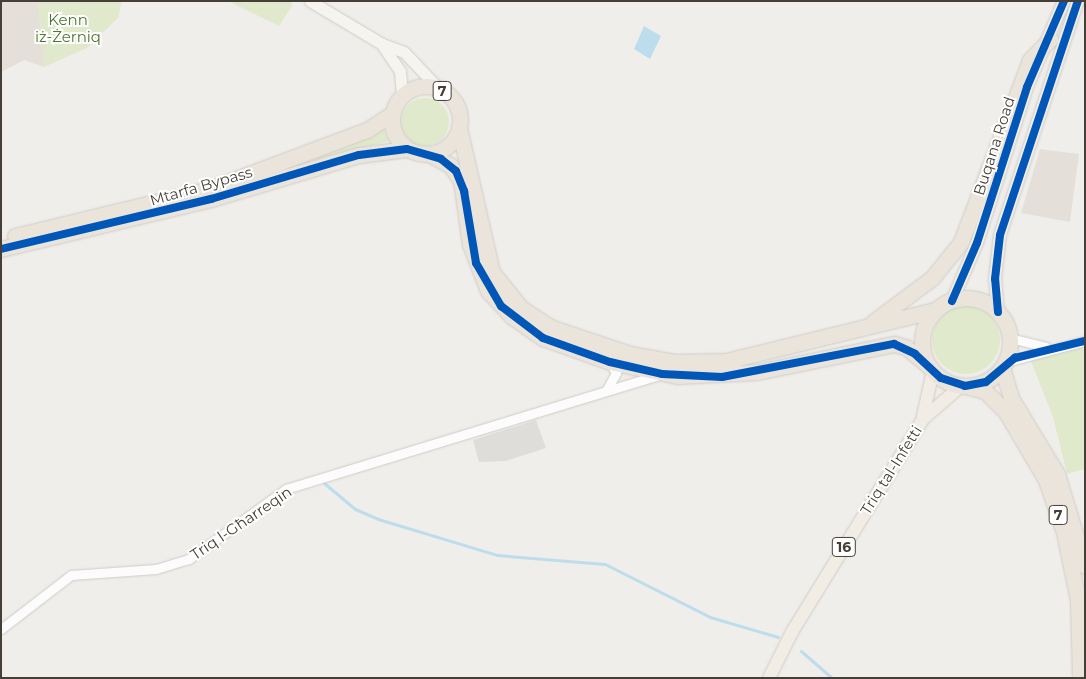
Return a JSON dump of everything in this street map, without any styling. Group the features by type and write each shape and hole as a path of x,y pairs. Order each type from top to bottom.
{"highway":[{"path":"863,328 911,297 962,242 1030,60 1050,39"},
{"name":"7","path":"402,96 419,87 439,89 454,101 492,272 521,308 550,327 630,354 675,362 726,361 936,310 952,301 977,300 998,312"},
{"path":"402,96 392,114 394,134 407,149"},
{"name":"Mtarfa Bypass","path":"1,239 209,189 367,130 392,114"},
{"path":"430,154 449,146 459,128"},
{"name":"7","path":"407,149 430,154 456,171 464,191 476,263 500,306 543,338 610,362 662,374 706,377 757,372 894,344 906,347 932,369 963,386 985,391 1006,412 1046,480 1064,532 1078,600 1080,678"},
{"name":"Mtarfa Bypass","path":"1,249 211,199 359,155 407,149"},
{"path":"932,369 922,344 924,332 936,310"},
{"path":"998,312 1010,338"},
{"name":"7","path":"1010,338 1004,365 1012,400 1057,474 1085,566"},
{"path":"963,386 986,382 1004,365"}],"main road":[{"name":"Buqana Road","path":"952,301 977,243 1027,87 1050,39 1064,1"},
{"path":"998,312 996,280 1000,235 1078,1"},
{"name":"Triq tal-Infetti","path":"923,419 932,369"},
{"name":"Triq tal-Infetti","path":"769,678 792,632 923,419 963,386"}],"street":[{"path":"312,3 382,44 404,52 439,89"},
{"path":"382,44 400,71 402,96"},
{"path":"1010,338 1054,348"},
{"path":"1004,365 1054,348 1085,341"},
{"path":"606,391 616,373 610,362"},
{"name":"Triq l-Għarreqin","path":"1,628 72,575 156,569 189,559 286,489 662,374"}],"shaded area":[{"path":"1,1 38,1 44,67 24,60 1,72"},
{"path":"1040,149 1079,154 1070,222 1021,213"},
{"path":"536,420 546,448 506,461 479,462 473,440"}],"green space":[{"name":"Kenn iż-Żerniq","path":"38,1 122,1 118,18 87,48 44,67"},
{"path":"228,1 291,1 292,6 279,26"},
{"path":"420,98 430,98 439,102 445,108 448,113 448,131 439,142 430,146 420,146 411,142 405,136 401,127 401,117 405,108 411,102"},
{"path":"383,127 389,141 317,159 316,154"},
{"path":"959,306 973,306 985,311 995,321 1000,333 1000,347 995,359 985,369 973,374 959,374 947,369 937,359 932,347 932,333 937,321 947,311"},
{"path":"1085,347 1085,469 1067,474 1053,417 1030,359"}],"water":[{"path":"644,26 661,36 650,59 634,49"}],"waterway":[{"path":"324,483 355,509 378,519 497,555 605,564 710,617 778,637"},
{"path":"801,651 832,678"}],"cycle path":[{"path":"952,301 977,243 1027,87 1064,1"},
{"path":"998,312 995,279 1000,235 1078,1"},
{"path":"1,249 211,199 359,155 407,149 441,159 456,171 464,191 476,263 501,306 543,338 610,362 662,374 722,377 894,344 915,354 941,378 965,386 986,382 1015,358 1085,341"}]}
